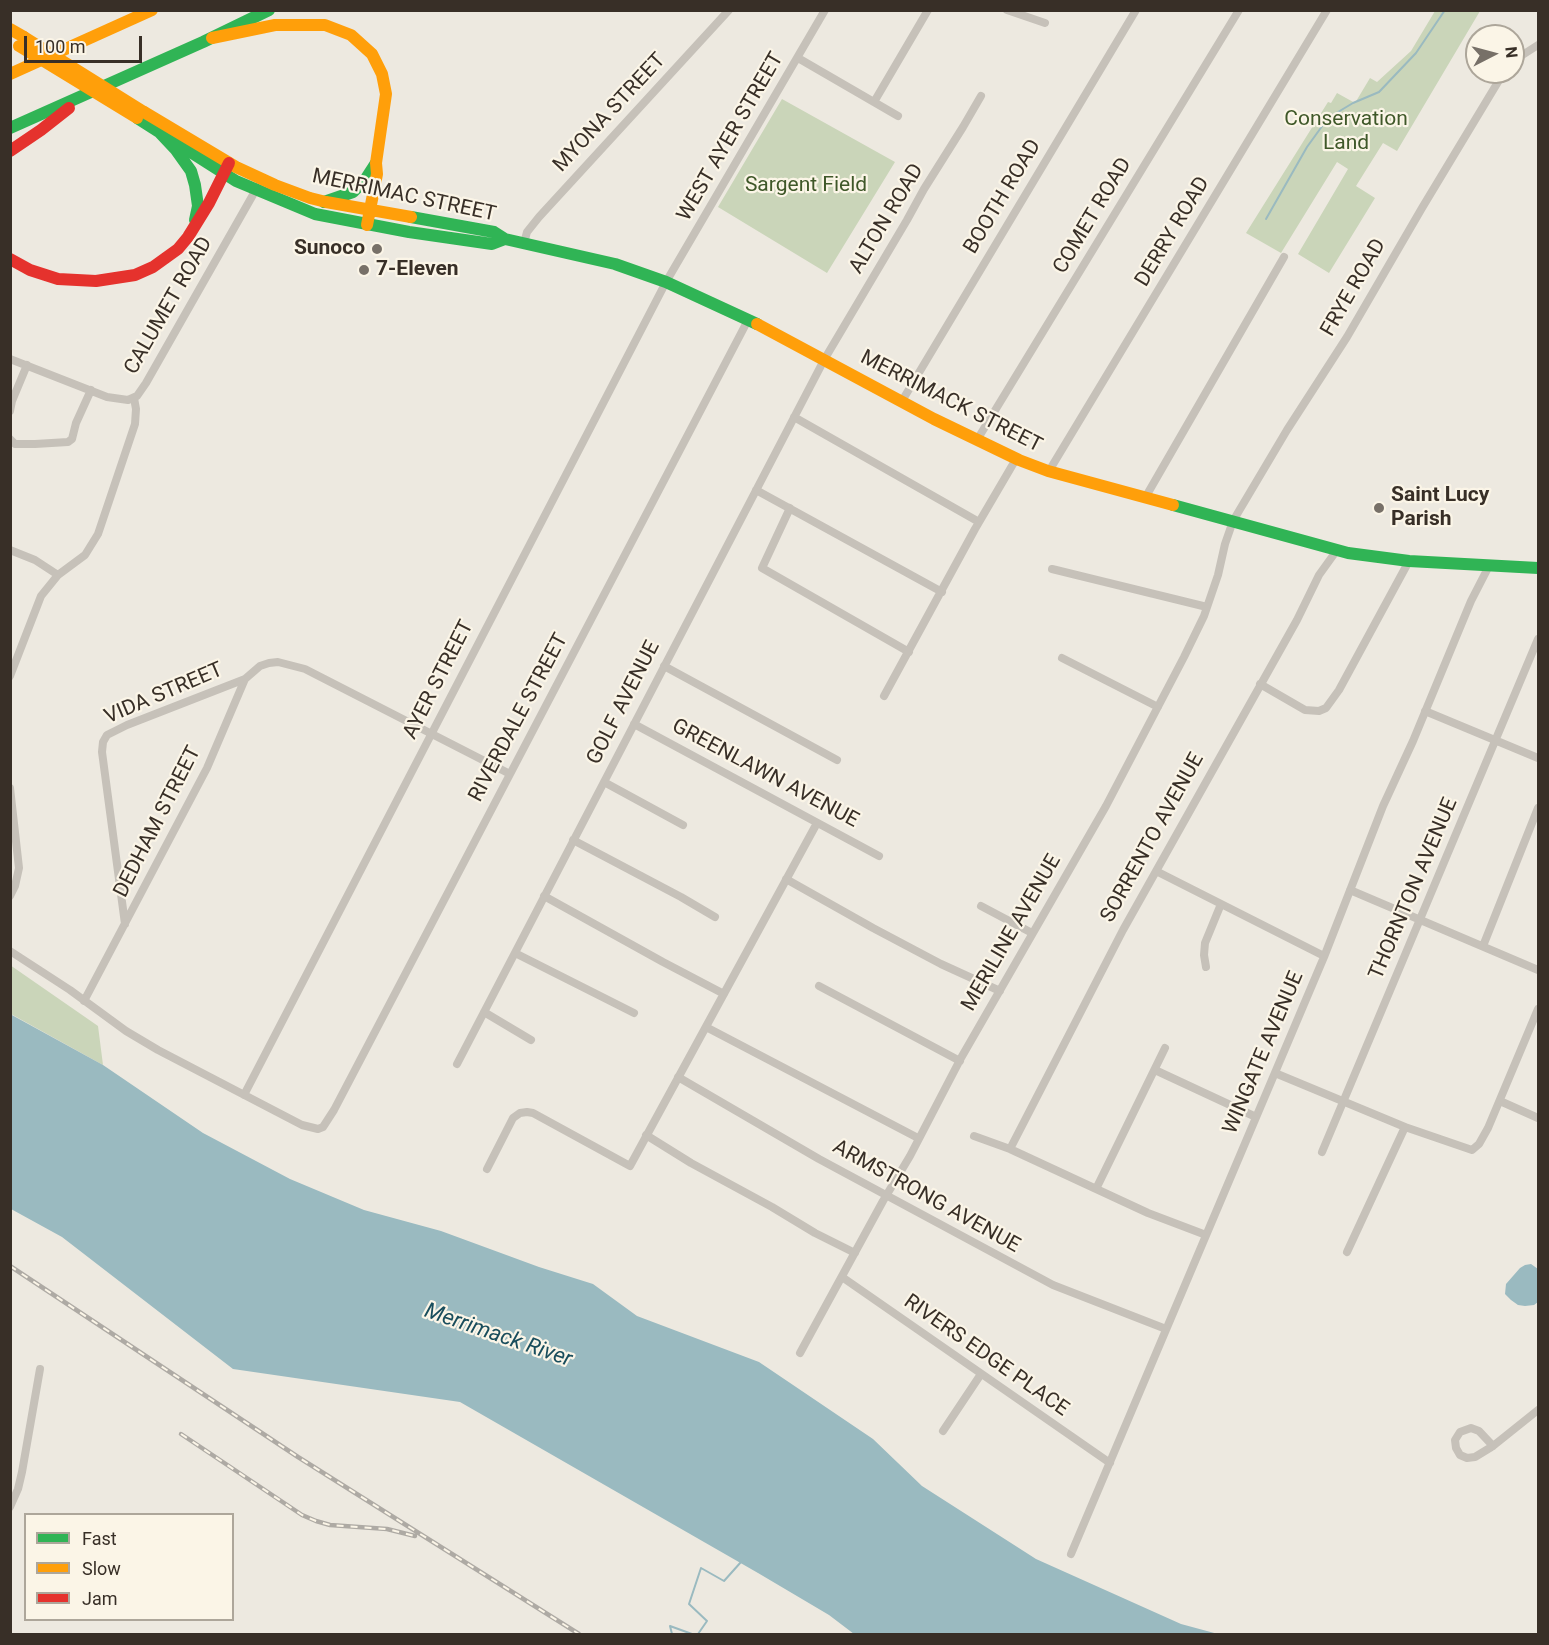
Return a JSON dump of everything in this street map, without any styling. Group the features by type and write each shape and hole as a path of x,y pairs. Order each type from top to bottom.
{"main road":[{"path":"10,74 152,10"},
{"path":"10,128 212,38 269,10"},
{"path":"212,38 275,25 325,25 351,35 372,54 385,84 385,103 376,163 377,174 367,225"},
{"name":"MERRIMAC STREET","path":"10,28 18,41 226,169 255,190 315,214 367,225 492,244 505,239"},
{"path":"10,151 86,95"},
{"name":"MERRIMAC STREET","path":"140,115 160,133 226,169 262,179 324,202 494,232 505,239"},
{"path":"160,133 183,159 193,178 198,206 193,227"},
{"path":"324,202 353,192 365,180 376,163"},
{"path":"10,259 30,270 58,279 96,281 135,274 161,262 178,249 209,202 226,169"},
{"name":"MERRIMACK STREET","path":"505,239 615,264 666,282 748,320 977,440 1016,459 1049,471 1337,550 1409,561 1539,568"}],"street":[{"name":"MYONA STREET","path":"524,243 527,232 538,217 729,10"},
{"name":"WEST AYER STREET","path":"666,282 825,10"},
{"path":"874,102 928,10"},
{"path":"1007,10 1045,23"},
{"name":"BOOTH ROAD","path":"902,401 1136,10"},
{"name":"COMET ROAD","path":"977,440 1239,10"},
{"name":"DERRY ROAD","path":"1049,471 1327,10"},
{"path":"1525,54 1539,45"},
{"path":"798,58 898,116"},
{"name":"FRYE ROAD","path":"1233,521 1287,430 1347,337 1497,84"},
{"name":"ALTON ROAD","path":"824,360 981,96"},
{"name":"CALUMET ROAD","path":"10,358 121,400 134,398 146,383 262,179"},
{"path":"1144,498 1284,257"},
{"name":"AYER STREET","path":"244,1095 666,282"},
{"name":"RIVERDALE STREET","path":"244,1095 302,1125 318,1129 323,1127 748,320"},
{"name":"GOLF AVENUE","path":"457,1064 824,360"},
{"path":"10,411 27,365"},
{"path":"10,439 15,444 72,439 76,423 91,390"},
{"path":"10,676 37,604 45,589 58,575 85,555 98,534 135,424 134,398"},
{"path":"794,417 979,522"},
{"path":"884,696 1016,459"},
{"path":"756,490 942,592"},
{"path":"790,508 762,568 909,652"},
{"name":"MERILINE AVENUE","path":"800,1353 960,1061 1106,806 1158,707 1207,607 1233,521"},
{"path":"10,550 35,560 58,575"},
{"name":"SORRENTO AVENUE","path":"1010,1149 1096,981 1156,871 1297,620 1319,575 1337,550"},
{"path":"1260,684 1305,710 1319,711 1326,708 1339,690 1409,561"},
{"name":"WINGATE AVENUE","path":"1071,1554 1324,956 1383,806 1471,601 1489,566"},
{"path":"1053,569 1207,607"},
{"name":"THORNTON AVENUE","path":"1323,1152 1539,639"},
{"path":"1062,658 1158,707"},
{"name":"DEDHAM STREET","path":"84,1001 207,768 245,679 260,666 278,662 304,669 432,734"},
{"path":"664,666 837,760"},
{"name":"VIDA STREET","path":"125,924 102,742 107,735 127,725 245,679"},
{"path":"1425,711 1539,758"},
{"name":"GREENLAWN AVENUE","path":"634,724 879,856"},
{"path":"432,734 510,774"},
{"path":"604,782 683,825"},
{"path":"10,788 18,874 10,896"},
{"path":"1483,946 1539,808"},
{"path":"487,1169 513,1118 527,1112 533,1113 630,1166 817,823"},
{"path":"573,840 715,917"},
{"path":"1156,871 1324,956"},
{"path":"786,879 941,964 1000,991"},
{"path":"1350,890 1539,970"},
{"path":"544,896 724,994"},
{"path":"1206,967 1205,943 1221,904"},
{"path":"981,906 1032,933"},
{"path":"10,951 134,1036 244,1095"},
{"path":"515,953 634,1013"},
{"path":"819,986 960,1061"},
{"path":"1275,1072 1405,1127 1472,1150 1479,1144 1500,1101 1539,1009"},
{"path":"484,1012 531,1040"},
{"path":"706,1027 918,1138"},
{"path":"1096,1189 1165,1048"},
{"path":"1155,1070 1256,1117"},
{"name":"ARMSTRONG AVENUE","path":"678,1077 804,1150 1053,1285 1167,1329"},
{"path":"1500,1101 1539,1118"},
{"path":"1347,1252 1405,1127"},
{"path":"646,1136 814,1233 855,1254"},
{"path":"974,1137 1010,1149 1148,1213 1206,1235"},
{"name":"RIVERS EDGE PLACE","path":"842,1277 1110,1463"},
{"path":"10,1507 22,1472 40,1369"},
{"path":"943,1431 981,1374"},
{"path":"1493,1446 1479,1431 1471,1428 1460,1432 1455,1440 1457,1450 1462,1456 1467,1458 1480,1455 1493,1446 1539,1410"}],"green space":[{"name":"Conservation Land","path":"1435,11 1480,11 1472,24 1465,24 1465,36 1397,151 1383,143 1356,186 1375,198 1329,273 1298,254 1348,169 1337,162 1281,253 1246,233 1328,102 1331,103 1337,93 1355,103 1370,78 1377,82 1411,51"},
{"name":"Sargent Field","path":"782,99 895,162 827,273 718,207"},
{"path":"10,965 98,1026 103,1065 11,1014"}],"water":[{"name":"Merrimack River","path":"10,1014 103,1065 203,1133 290,1179 364,1210 441,1231 593,1284 637,1316 759,1362 873,1439 922,1486 1036,1559 1181,1624 1218,1634 854,1634 829,1615 758,1573 460,1402 233,1369 62,1237 11,1209"},
{"path":"1531,1264 1538,1269 1538,1302 1534,1305 1518,1305 1505,1294 1506,1284 1520,1268"}],"waterway":[{"path":"1266,219 1307,147 1328,118 1353,103 1379,92 1416,53 1445,10"},
{"path":"698,1634 707,1621 689,1604 701,1568 724,1581 741,1562"},
{"path":"672,1634 670,1626 692,1634"}],"railway":[{"path":"10,1266 298,1457 579,1634"},
{"path":"181,1434 302,1515 330,1525 387,1529 415,1536"}],"traffic: fast":[{"path":"10,128 269,10"},
{"path":"137,118 236,181 315,214 409,232 492,244 505,239"},
{"path":"160,133 191,171 198,206 195,220"},
{"path":"324,202 353,192 365,180 376,163"},
{"path":"411,217 494,232 505,239 615,264 666,282 757,324"},
{"path":"1173,505 1348,553 1409,561 1538,568"}],"traffic: slow":[{"path":"10,74 152,10"},
{"path":"212,38 275,25 325,25 351,35 372,54 382,74 386,94 376,163 377,174 367,225"},
{"path":"10,29 24,37"},
{"path":"24,37 144,112"},
{"path":"19,46 137,118"},
{"path":"144,112 236,167 275,185 326,202 411,217"},
{"path":"757,324 934,419 1019,460 1048,471 1173,505"}],"traffic: jam":[{"path":"10,151 69,108"},
{"path":"10,259 30,270 58,279 96,281 135,275 153,267 178,249 209,203 229,163"}],"place":[{"name":"Sunoco","path":"377,249"},
{"name":"7-Eleven","path":"364,270"},
{"name":"Saint Lucy Parish","path":"1379,508"}]}
